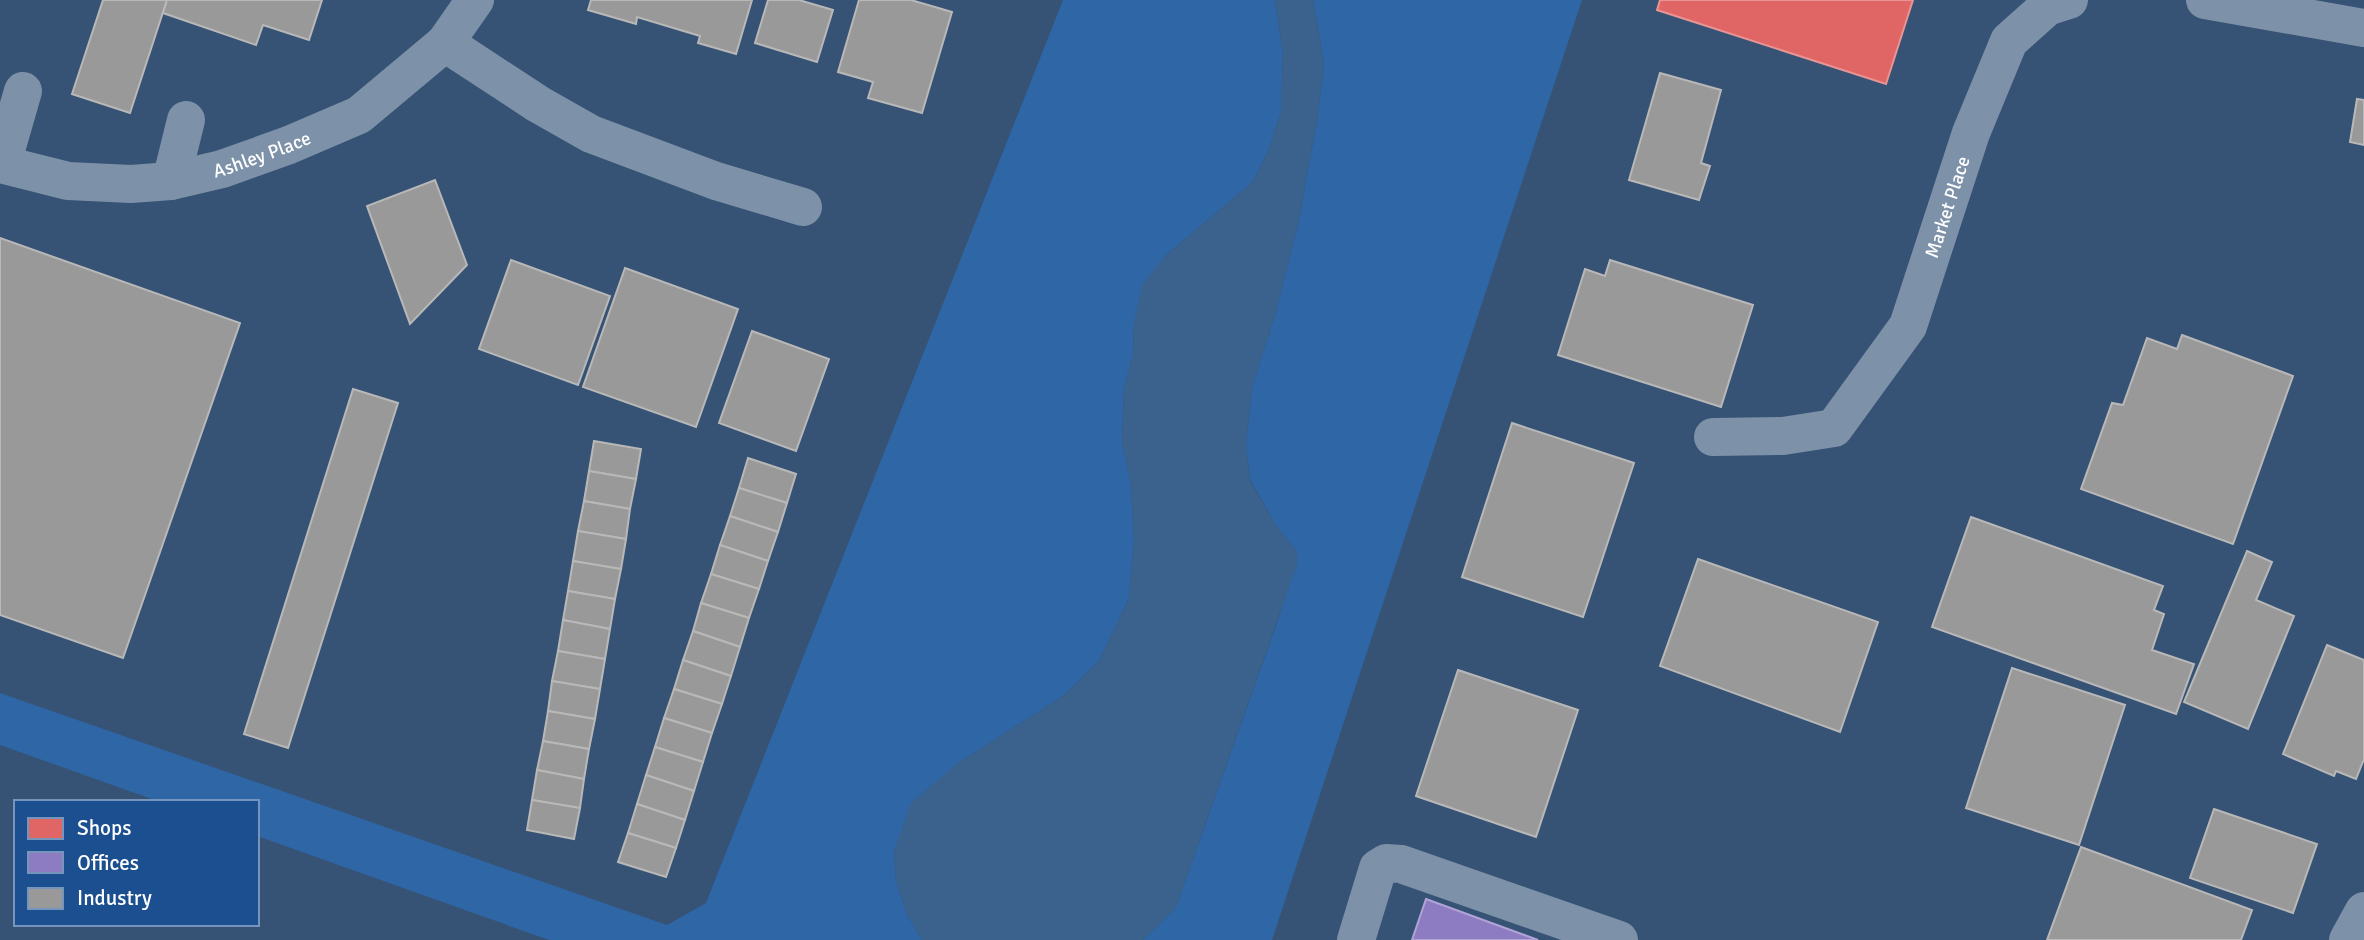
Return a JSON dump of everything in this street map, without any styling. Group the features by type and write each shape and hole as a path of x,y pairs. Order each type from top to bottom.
{"street":[{"name":"Ashley Place","path":"1,164 68,181 131,184 171,181 222,170 359,115 445,43 475,0"},
{"name":"Market Place","path":"1713,438 1783,436 1834,428 1908,326 1971,133 2009,41 2047,7 2069,0"},
{"path":"2205,0 2364,28"},
{"path":"445,43 538,104 591,134 716,181 803,207"},
{"path":"1,164 23,91"},
{"path":"171,181 186,120"},
{"path":"1356,940 1378,868 1386,863 1401,864 1610,938"}],"shaded area":[{"path":"1063,0 1275,0 1283,53 1281,112 1269,149 1253,182 1166,255 1134,323 1133,355 1124,388 1122,442 1131,485 1134,540 1129,598 1099,661 1063,696 957,764 894,851 896,881 907,914 922,940 549,940 259,837 259,800 154,800 0,745 0,693 667,925 706,903"},
{"path":"1275,0 1313,0 1324,63 1317,120 1298,224 1275,315 1252,387 1246,446 1250,480 1275,524 1297,552 1297,565 1176,907 1143,940 922,940 907,914 896,881 894,851 911,803 957,764 1063,696 1099,661 1129,598 1134,540 1131,485 1122,442 1124,388 1133,355 1134,323 1142,285 1166,255 1253,182 1269,149 1281,112 1283,53"},
{"path":"1313,0 1582,0 1272,940 1143,940 1176,907 1280,614 1297,552 1275,524 1250,479 1246,446 1252,387 1275,315 1298,224 1317,120 1324,63"}],"building: Shops":[{"path":"1660,0 1913,0 1886,84 1657,10"}],"building: Offices":[{"path":"1426,899 1538,940 1412,940"}],"building: Industry":[{"path":"103,0 167,0 130,113 72,94"},
{"path":"167,0 322,0 309,40 263,25 256,45 163,13"},
{"path":"591,0 752,0 736,54 698,43 700,36 637,17 636,24 588,10"},
{"path":"768,0 799,0 833,10 817,62 755,43"},
{"path":"859,0 911,0 952,12 922,113 868,98 873,82 838,72"},
{"path":"1660,73 1721,90 1701,163 1710,166 1699,200 1629,180"},
{"path":"2357,99 2364,100 2364,145 2350,142"},
{"path":"435,180 467,265 410,324 367,206"},
{"path":"0,238 240,323 123,658 0,615"},
{"path":"511,260 610,296 578,385 479,349"},
{"path":"1610,260 1753,305 1721,407 1558,355 1585,269 1605,276"},
{"path":"625,268 738,309 696,427 583,387"},
{"path":"752,331 829,359 796,451 719,423"},
{"path":"2182,335 2293,376 2233,544 2081,489 2112,403 2123,405 2147,338 2177,349"},
{"path":"353,389 398,403 288,748 244,734"},
{"path":"1512,423 1634,463 1583,617 1462,577"},
{"path":"594,441 641,449 636,479 589,471"},
{"path":"748,458 796,474 787,503 739,488"},
{"path":"589,471 636,479 630,509 584,501"},
{"path":"739,488 787,503 778,532 730,516"},
{"path":"584,501 630,509 626,539 578,531"},
{"path":"730,516 778,532 768,561 720,545"},
{"path":"1971,517 2163,586 2154,610 2164,614 2152,650 2194,664 2176,714 1932,627"},
{"path":"578,531 626,539 621,569 573,561"},
{"path":"720,545 768,561 759,589 711,574"},
{"path":"2247,551 2272,562 2256,600 2294,616 2248,729 2184,702"},
{"path":"1698,559 1878,622 1840,732 1660,666"},
{"path":"573,561 621,569 615,599 568,591"},
{"path":"711,574 759,589 749,618 701,603"},
{"path":"568,591 615,599 610,629 563,620"},
{"path":"701,603 749,618 740,647 693,631"},
{"path":"563,620 610,629 605,659 558,651"},
{"path":"693,631 740,647 731,676 683,660"},
{"path":"2327,645 2364,660 2364,759 2356,779 2336,771 2334,776 2283,754"},
{"path":"558,651 605,659 600,689 552,681"},
{"path":"683,660 731,676 722,704 674,689"},
{"path":"2012,668 2125,705 2079,845 1966,808"},
{"path":"1458,670 1578,710 1536,837 1416,796"},
{"path":"552,681 600,689 595,719 548,711"},
{"path":"674,689 722,704 712,733 664,718"},
{"path":"548,711 595,719 589,749 543,741"},
{"path":"664,718 712,733 703,762 655,747"},
{"path":"543,741 589,749 584,779 537,770"},
{"path":"655,747 703,762 694,791 646,775"},
{"path":"537,770 584,779 580,808 532,800"},
{"path":"646,775 694,791 685,820 637,804"},
{"path":"532,800 580,808 574,839 527,830"},
{"path":"637,804 685,820 676,848 628,833"},
{"path":"2214,809 2317,844 2293,913 2190,878"},
{"path":"628,833 676,848 666,877 618,862"},
{"path":"2081,847 2252,910 2241,940 2047,940"}]}
